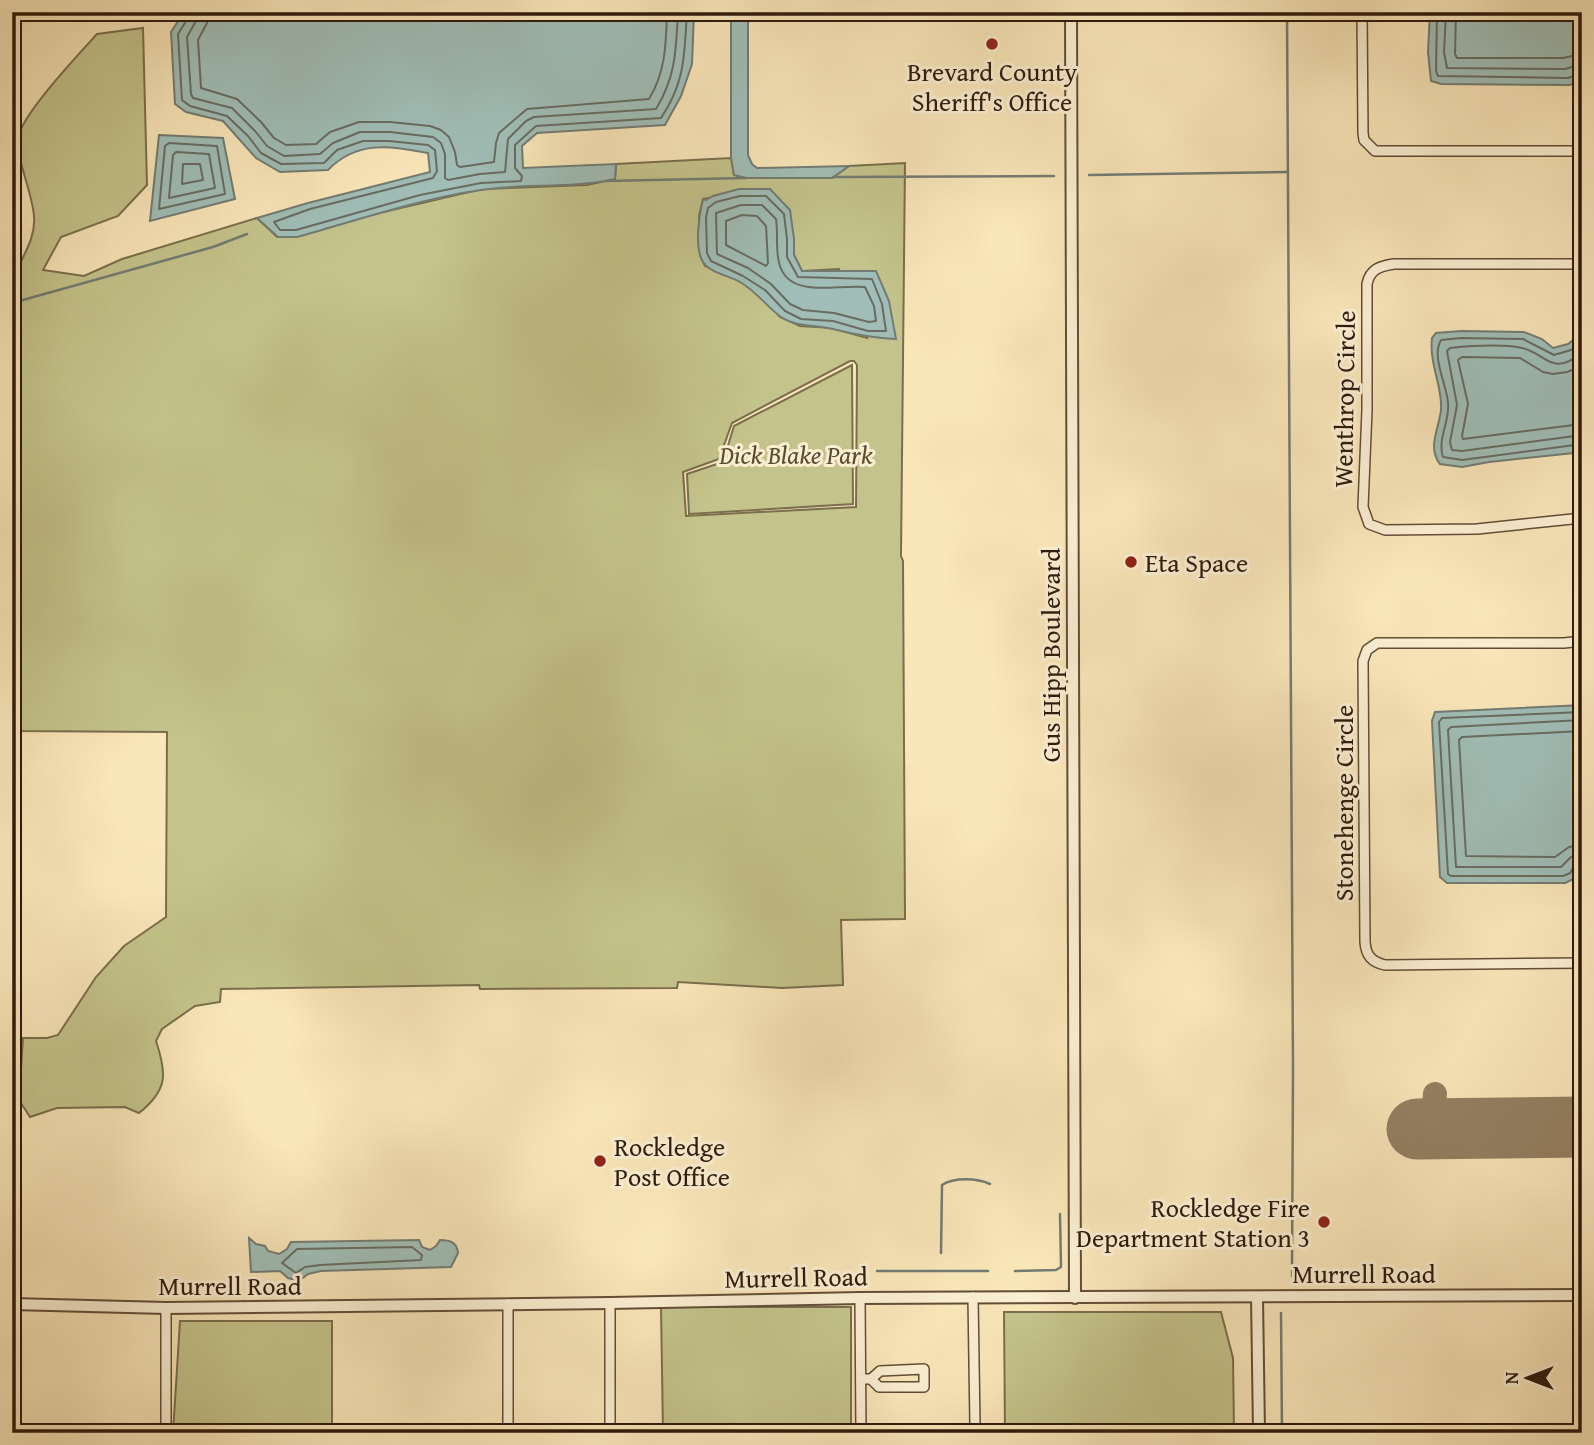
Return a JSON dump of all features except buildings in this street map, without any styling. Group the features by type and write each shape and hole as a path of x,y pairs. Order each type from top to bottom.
{"street":[{"name":"Gus Hipp Boulevard","path":"1071,12 1075,1298"},
{"path":"1362,12 1363,133 1364,140 1375,151 1582,151"},
{"name":"Wenthrop Circle","path":"1582,264 1394,264 1383,265 1374,270 1367,284 1367,410 1363,508 1369,524 1385,530 1477,529 1582,518"},
{"name":"Stonehenge Circle","path":"1582,641 1377,643 1367,650 1363,661 1363,674 1364,942 1370,959 1385,965 1582,963"},
{"name":"Murrell Road","path":"12,1304 166,1308 860,1298 1582,1294"},
{"path":"973,1297 975,1426"},
{"path":"1257,1297 1259,1433"},
{"path":"860,1298 861,1433"},
{"path":"610,1303 610,1433"},
{"path":"508,1304 508,1433"},
{"path":"166,1308 166,1433"},
{"path":"861,1379 871,1379 880,1371 924,1369 923,1387 879,1387 871,1379"}],"green space":[{"path":"143,28 147,185 118,216 61,237 43,270 84,276 122,259 257,218 277,237 482,189 587,185 615,179 616,164 731,158 734,175 746,178 832,178 849,166 905,163 901,556 905,919 841,920 843,985 782,988 678,982 677,988 480,989 479,985 221,989 220,1002 195,1006 162,1029 156,1041 163,1072 160,1089 149,1105 139,1113 125,1107 57,1108 30,1117 19,1100 23,1038 58,1035 96,977 124,946 166,917 167,732 12,731 12,284 30,243 34,226 18,138 40,100 97,34","holes":["770,189 781,203 794,239 794,255 802,271 839,269 867,338 832,328 800,326 780,317 760,295 740,281 705,266 700,255 699,216 703,199","850,361 857,365 856,507 686,516 683,472 719,459 732,423"]},
{"name":"Dick Blake Park","path":"852,365 853,504 689,514 687,474 723,462 734,426"},
{"path":"661,1307 851,1307 851,1433 663,1433"},
{"path":"1004,1312 1221,1312 1233,1358 1234,1433 1005,1433"},
{"path":"180,1321 332,1321 332,1433 173,1433"}],"water":[{"path":"184,12 694,12 692,64 681,96 665,125 537,133 522,146 523,168 616,164 615,179 582,184 498,188 458,194 389,210 297,237 278,237 257,218 430,172 428,153 400,148 375,148 351,154 328,170 280,172 256,158 223,121 186,112 175,104 171,32"},
{"path":"731,12 748,12 748,155 752,164 757,168 849,166 832,178 746,178 734,175 731,158"},
{"path":"1430,12 1582,12 1580,79 1570,85 1441,84 1431,81 1428,52"},
{"path":"159,135 223,138 235,199 150,221"},
{"path":"739,189 770,189 790,210 794,255 802,271 876,271 889,301 896,339 864,336 787,320 746,286 706,266 700,256 698,240 703,199"},
{"path":"1524,332 1542,339 1553,348 1568,344 1582,333 1582,450 1462,467 1440,464 1434,451 1441,401 1432,357 1432,338 1436,333"},
{"path":"1582,705 1582,862 1576,878 1565,883 1447,883 1440,877 1432,721 1435,712"},
{"path":"249,1238 256,1244 265,1246 268,1251 279,1254 287,1249 291,1242 419,1240 422,1247 430,1250 440,1240 450,1241 455,1244 458,1253 451,1267 321,1271 308,1274 299,1281 288,1278 280,1271 251,1272"}],"waterway":[{"path":"1287,12 1292,1276"},
{"path":"1089,175 1288,172"},
{"path":"833,177 1054,176"},
{"path":"606,181 746,178"},
{"path":"12,303 213,247 247,234"},
{"path":"941,1253 942,1185 966,1179 990,1184"},
{"path":"1015,1271 1056,1270 1061,1267 1060,1214"},
{"path":"877,1271 988,1271"},
{"path":"1281,1313 1282,1433"}],"taxiway":[{"path":"1432,1129 1435,1094"}],"runway":[{"path":"1417,1129 1582,1127"}],"place":[{"name":"Brevard County Sheriff's Office","path":"992,44"},
{"name":"Eta Space","path":"1131,562"},
{"name":"Rockledge Post Office","path":"600,1161"},
{"name":"Rockledge Fire Department Station 3","path":"1324,1222"}]}
